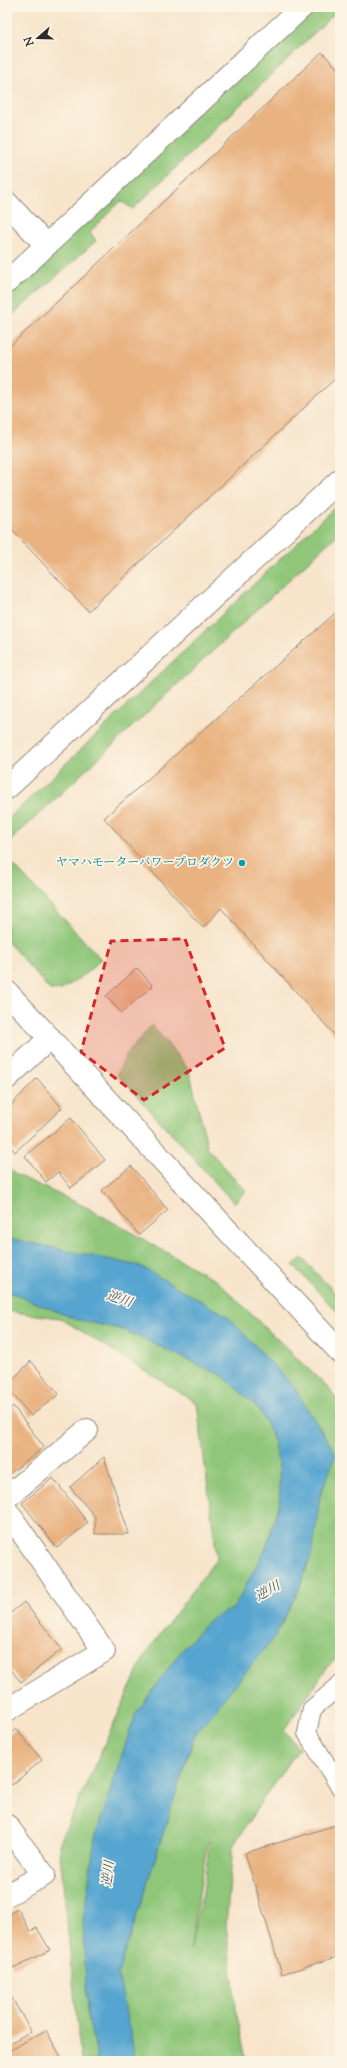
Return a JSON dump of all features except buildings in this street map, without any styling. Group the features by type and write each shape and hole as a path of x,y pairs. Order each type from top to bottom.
{"street":[{"path":"7,282 302,7"},
{"path":"7,203 46,245"},
{"path":"7,788 340,480"},
{"path":"7,992 340,1352"},
{"path":"7,1078 50,1038"},
{"path":"7,1496 87,1430"},
{"path":"7,1511 104,1651 7,1710"},
{"path":"7,1826 44,1874 7,1895"}],"lane":[{"path":"340,1685 312,1709 307,1733 340,1787"}],"highlighted area":[{"path":"185,939 225,1048 144,1100 81,1052 111,941"}],"green space":[{"path":"307,7 340,8 133,209 121,201 90,232 96,241 7,320 7,293"},
{"path":"340,502 340,532 7,844 7,820"},
{"path":"7,858 101,959 83,976 61,990 50,990 7,941"},
{"path":"152,1025 189,1070 208,1149 246,1191 234,1203 117,1074 127,1054"},
{"path":"7,1167 17,1175 88,1208 217,1281 330,1390 340,1403 340,1656 328,1666 284,1730 299,1749 265,1796 233,1846 226,1925 237,2015 246,2061 81,2061 59,1844 145,1655 217,1558 197,1403 60,1318 7,1311","holes":["210,1841 203,1892 190,1950 207,1845"]},
{"path":"302,1258 340,1298 340,1315 293,1265"}],"water":[{"name":"逆川","path":"7,1238 140,1266 227,1316 293,1386 336,1454 320,1496 313,1549 300,1587 276,1635 195,1734 118,1974 136,2061 97,2061 87,2011 83,1921 95,1838 135,1715 179,1654 210,1619 234,1608 266,1548 280,1501 279,1466 272,1435 259,1409 223,1376 124,1330 75,1319 7,1291"}],"place":[{"name":"ヤマハモーターパワープロダクツ","path":"242,863"}]}
